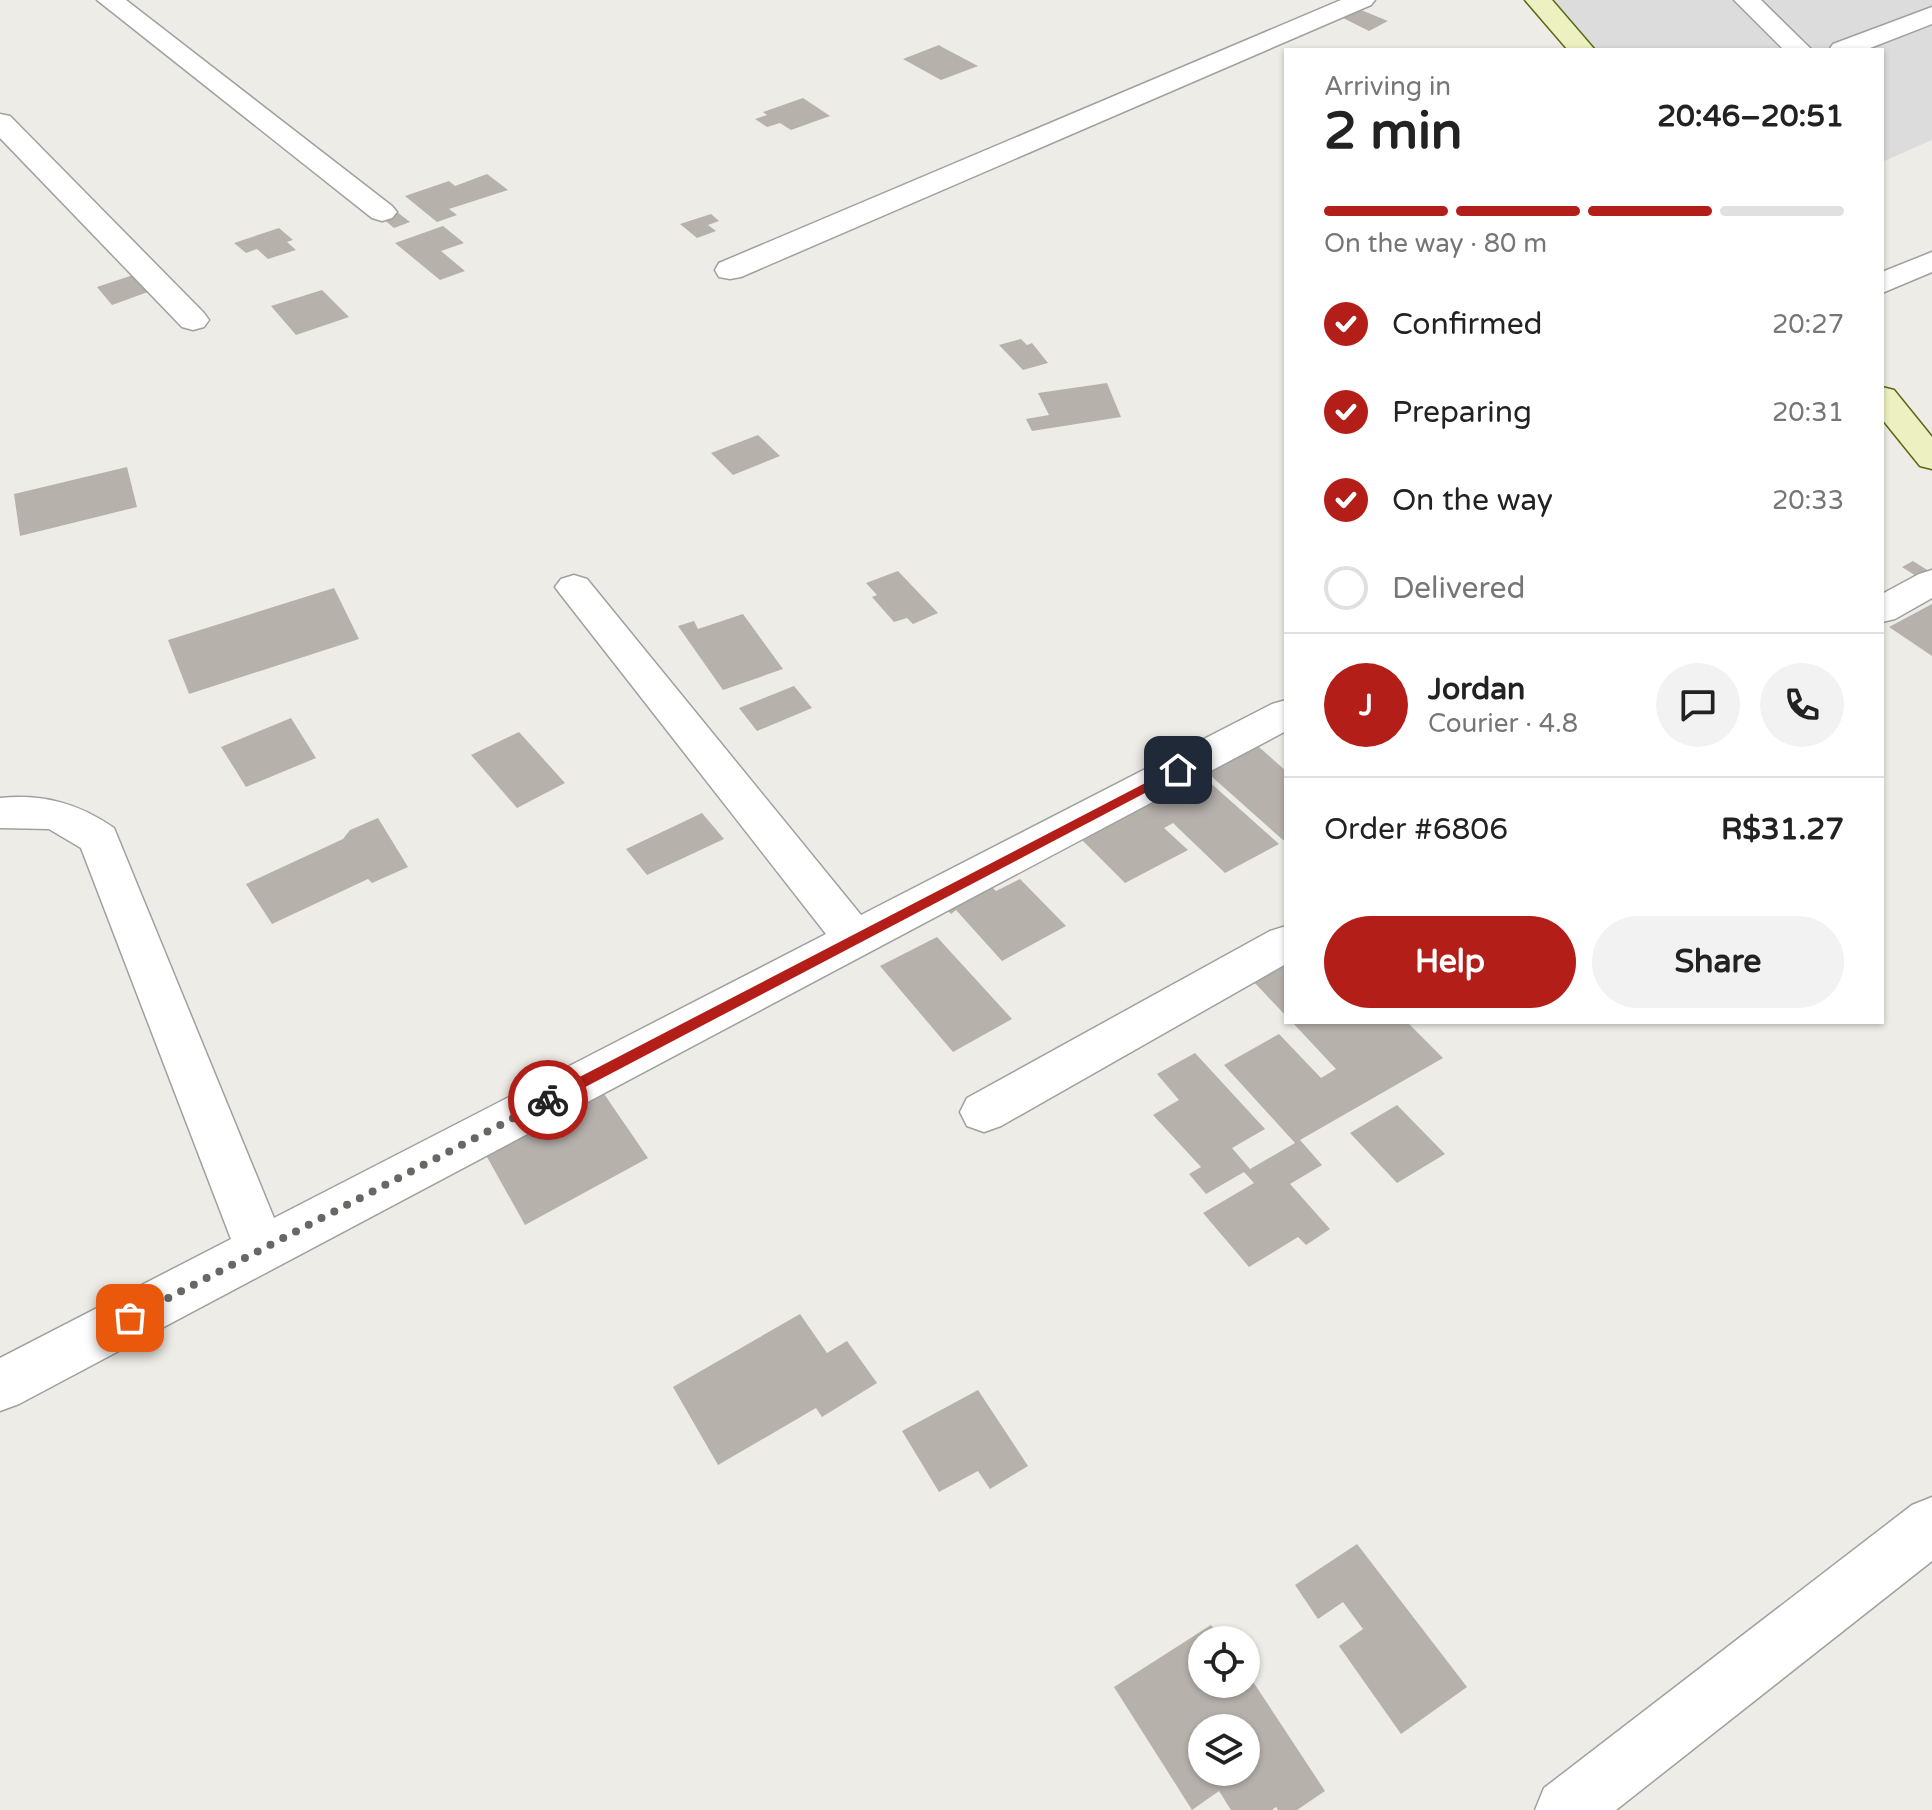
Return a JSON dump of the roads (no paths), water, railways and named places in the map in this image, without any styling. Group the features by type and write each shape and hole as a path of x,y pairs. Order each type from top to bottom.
{"street":[{"path":"110,0 382,212"},
{"path":"730,270 1362,0"},
{"path":"1538,0 1580,48"},
{"path":"1747,0 1797,48"},
{"path":"1847,48 1932,15"},
{"path":"0,122 193,320"},
{"path":"1884,283 1932,261"},
{"path":"1884,401 1932,459"},
{"path":"1884,609 1932,582"},
{"path":"574,587 855,939"},
{"path":"0,1386 1284,715"},
{"path":"0,813 28,810 71,818 99,839 261,1250"},
{"path":"984,1112 1284,944"},
{"path":"1566,1810 1932,1525"}]}
